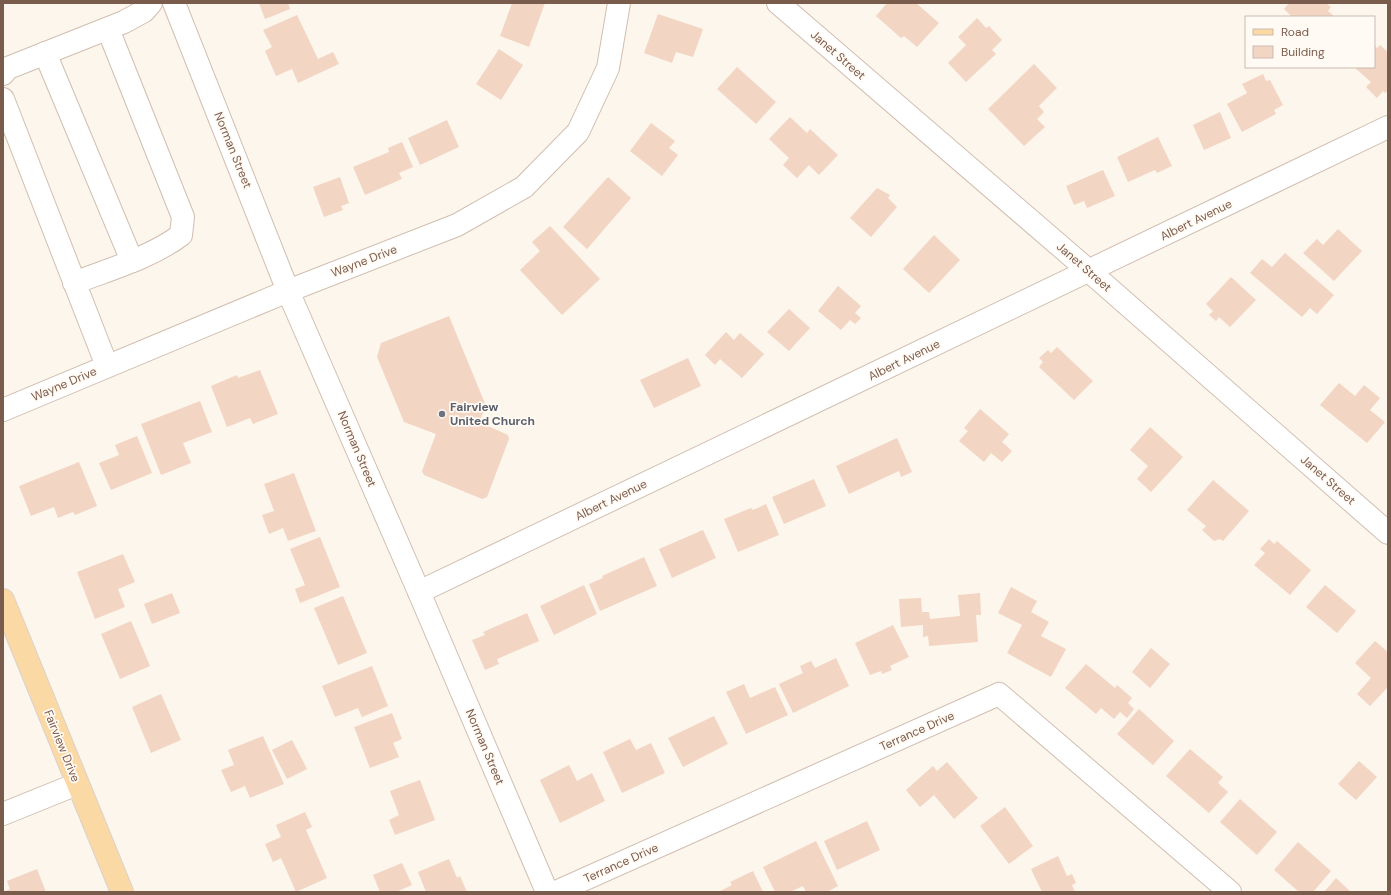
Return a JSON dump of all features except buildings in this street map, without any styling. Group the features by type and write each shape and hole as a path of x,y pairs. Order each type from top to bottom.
{"main road":[{"name":"Fairview Drive","path":"3,600 122,892"}],"street":[{"path":"3,74 8,68 124,22 144,10 151,3"},
{"name":"Norman Street","path":"174,3 288,291 547,892"},
{"name":"Wayne Drive","path":"3,410 288,291 457,225 524,187 578,132 608,68 619,3"},
{"name":"Janet Street","path":"778,3 1089,271 1388,533"},
{"path":"74,283 132,261 169,244 181,235 183,217 108,29"},
{"path":"45,53 132,261"},
{"path":"3,100 107,366"},
{"name":"Albert Avenue","path":"419,592 1388,127"},
{"name":"Terrance Drive","path":"556,892 999,694 1230,892"},
{"path":"3,814 77,784"}],"place":[{"name":"Fairview United Church","path":"442,414"}]}
